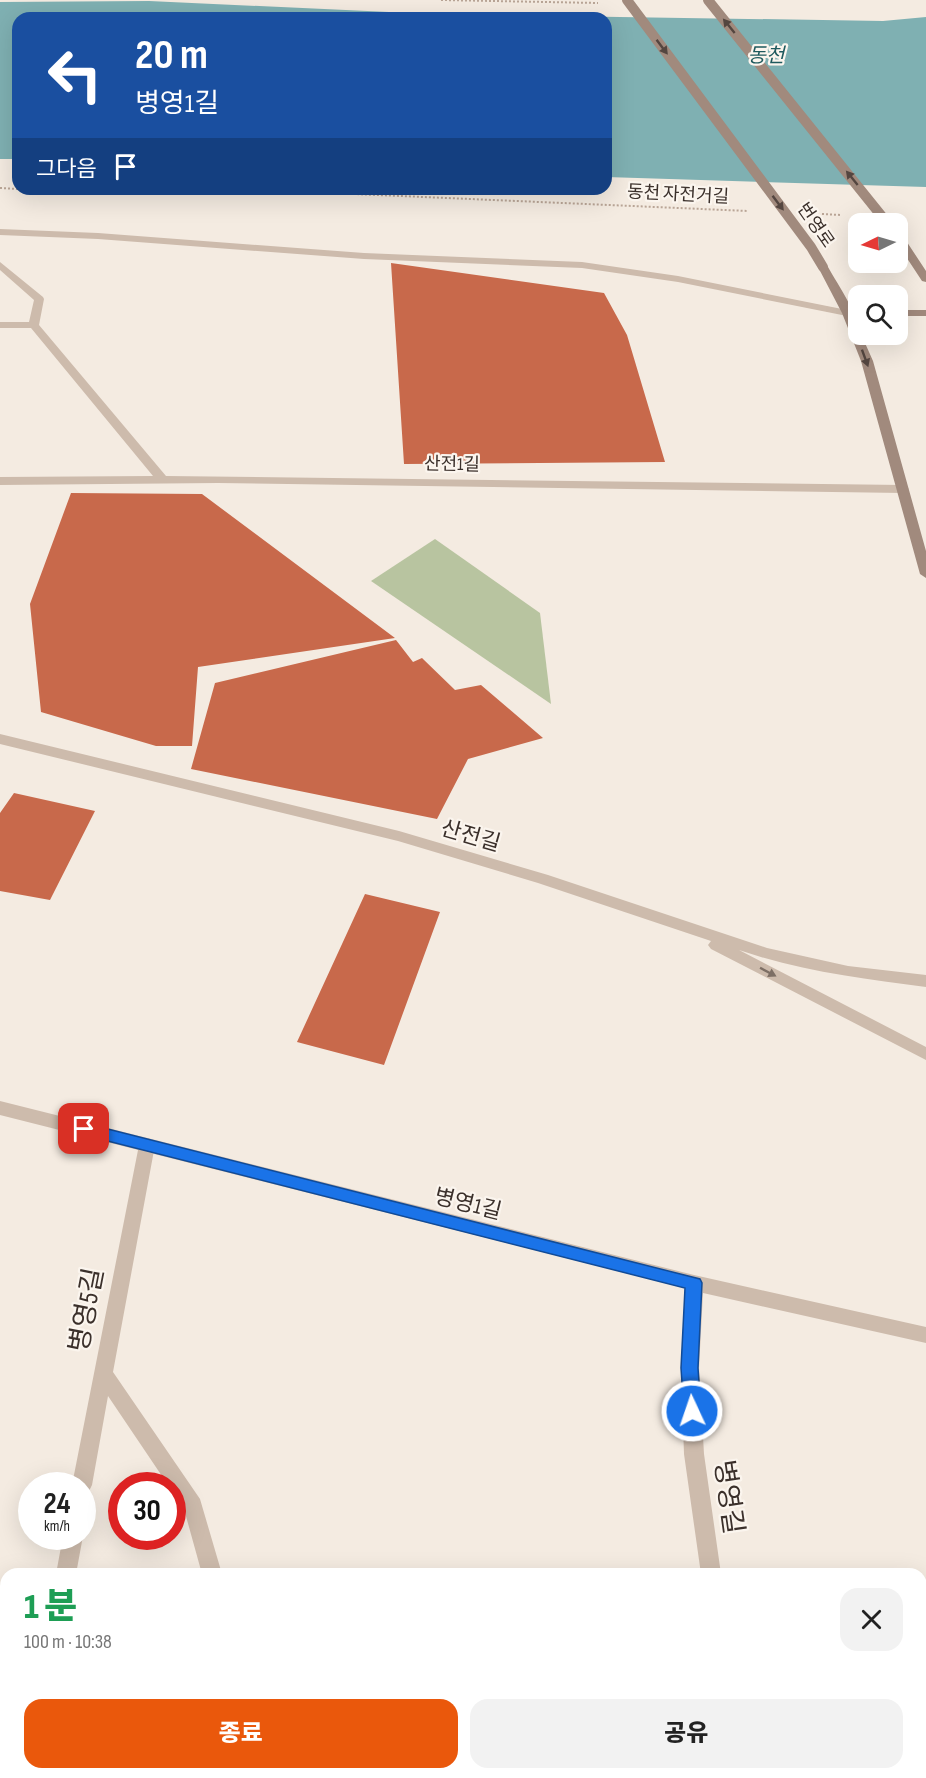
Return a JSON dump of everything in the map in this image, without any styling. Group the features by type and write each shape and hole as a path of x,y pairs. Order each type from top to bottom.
{"main road":[{"name":"번영로","path":"627,0 811,247 848,305"},
{"path":"708,0 879,213"},
{"path":"908,249 920,264 926,279"},
{"path":"908,313 926,313"},
{"name":"번영로","path":"862,345 926,574"}],"street":[{"path":"0,232 98,236 364,256 582,265 678,279 848,312"},
{"path":"0,265 39,299 34,325"},
{"path":"0,325 34,325"},
{"path":"34,325 163,480"},
{"name":"산전1길","path":"0,481 163,480 903,489"},
{"name":"산전길","path":"0,739 399,836 543,879 765,953 837,970 926,981"},
{"path":"679,925 926,1054"},
{"name":"병영1길","path":"0,1108 694,1283 926,1335"},
{"name":"병영5길","path":"84,1472 147,1145"},
{"name":"병영길","path":"694,1283 690,1368 694,1454 710,1568"},
{"path":"103,1372 193,1505 210,1568"},
{"path":"67,1568 70,1550"}],"path":[{"path":"441,0 603,2"},
{"name":"동천 자전거길","path":"378,195 751,211"},
{"path":"821,214 844,215"}],"green space":[{"path":"435,539 540,613 551,704 371,581"}],"water":[{"path":"149,1 388,12 12,12 12,159 0,159 0,2"},
{"name":"동천","path":"612,17 883,21 926,17 926,187 612,177"}],"building":[{"path":"391,263 604,293 627,335 665,462 404,464"},
{"path":"71,493 202,494 395,638 198,667 192,746 156,746 41,712 30,604"},
{"path":"396,640 413,662 422,658 455,690 481,685 543,738 468,759 437,819 191,769 215,683"},
{"path":"14,793 95,811 50,900 0,891 0,813"},
{"path":"365,894 440,912 384,1065 297,1042"}],"route":[{"path":"84,1129 694,1283 690,1368 692,1411"}]}
